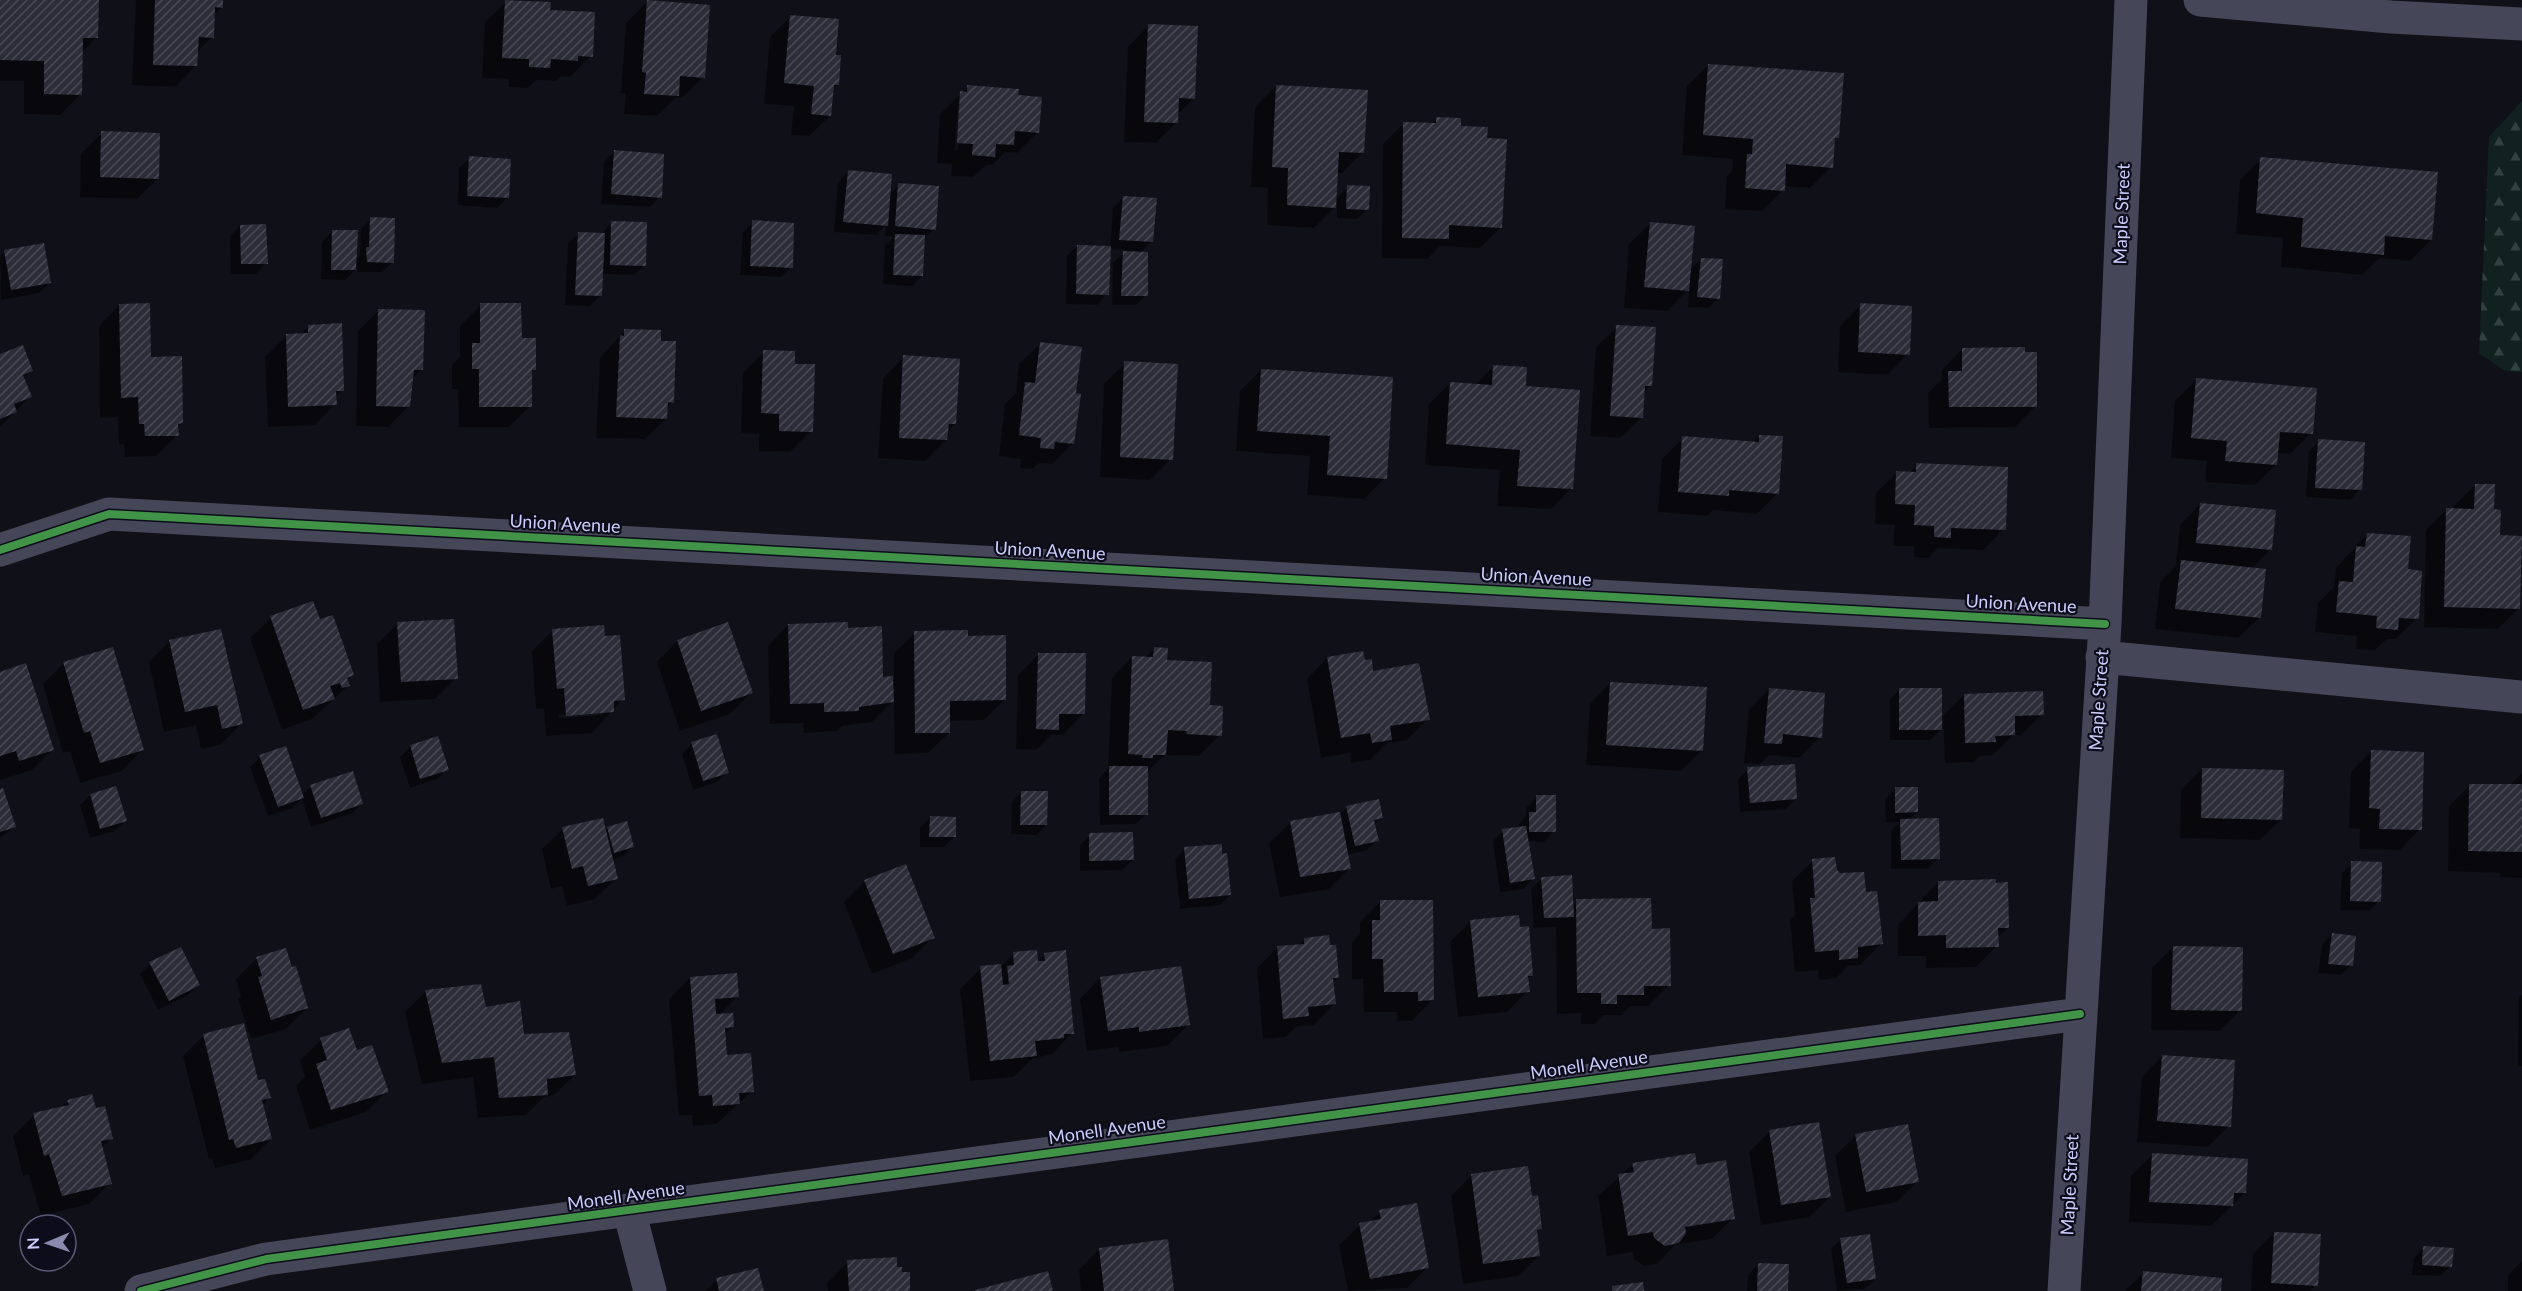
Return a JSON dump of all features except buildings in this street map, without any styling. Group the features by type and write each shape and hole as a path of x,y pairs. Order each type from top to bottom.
{"street":[{"name":"Maple Street","path":"2064,1291 2105,624 2132,0"},
{"path":"2200,0 2391,17 2522,24"},
{"name":"Union Avenue","path":"0,550 109,514 2105,624"},
{"path":"2102,657 2522,697"},
{"name":"Monell Avenue","path":"141,1291 266,1259 2080,1014"},
{"path":"629,1210 650,1291"}],"green space":[{"path":"2522,101 2522,372 2505,371 2479,353 2489,137"}],"cycle path":[{"path":"0,550 109,514 2105,624"},
{"path":"141,1291 266,1259 2080,1014"}]}
